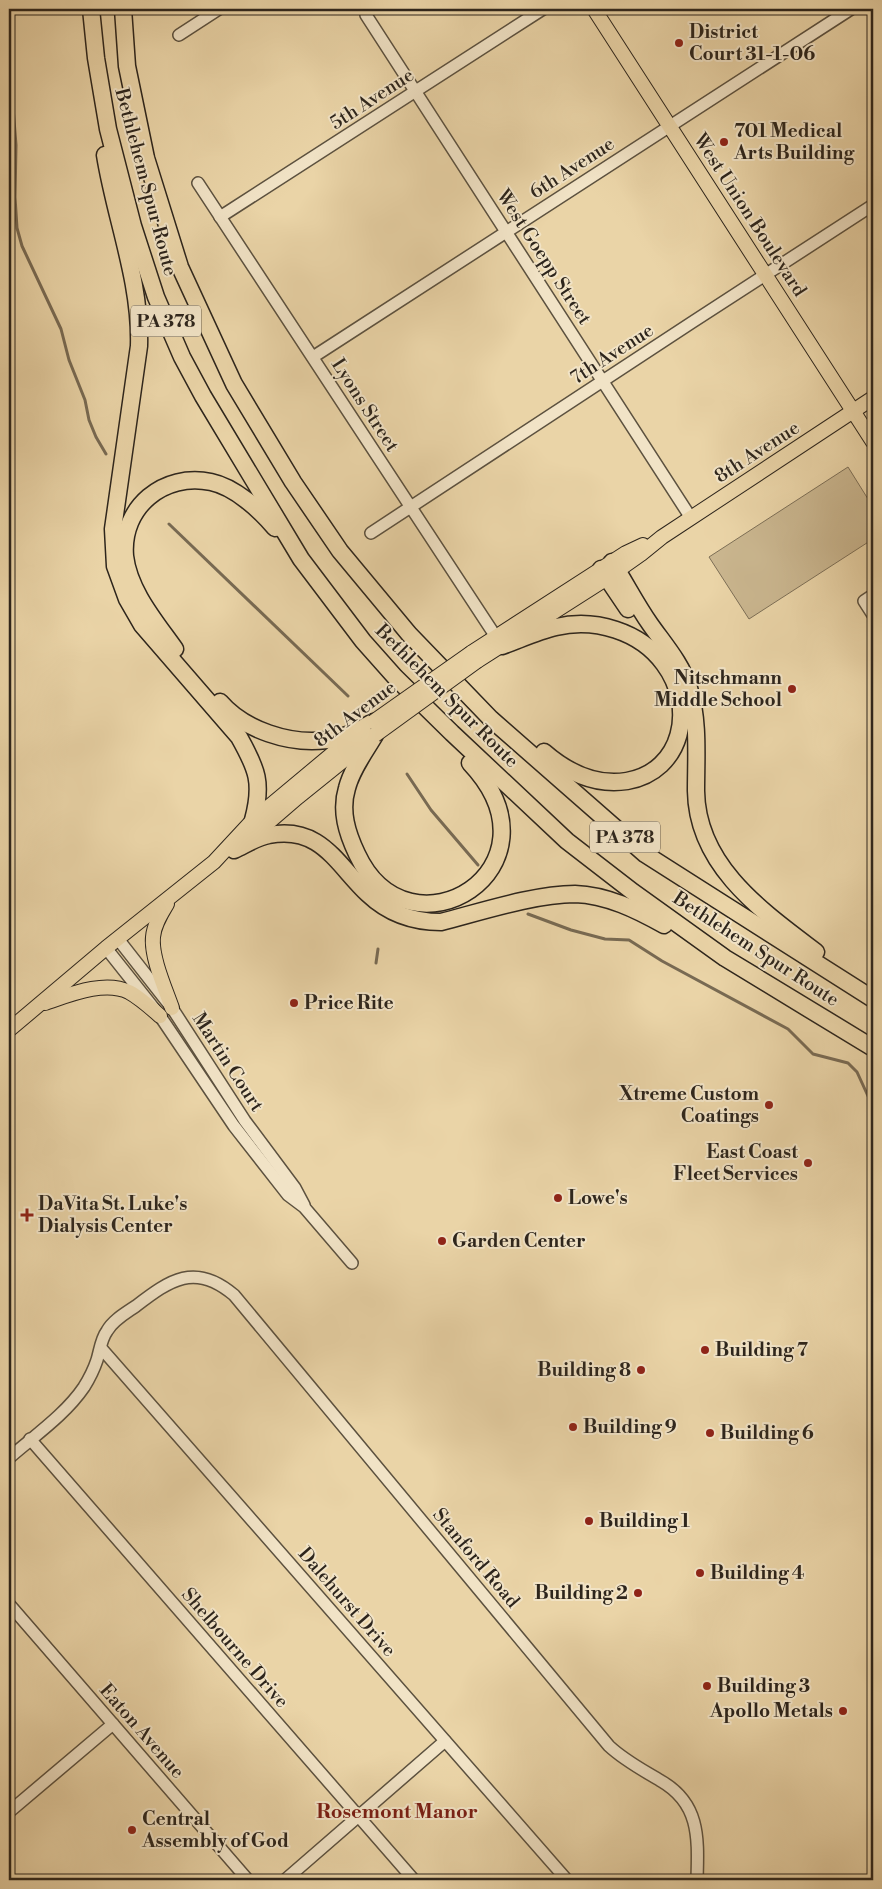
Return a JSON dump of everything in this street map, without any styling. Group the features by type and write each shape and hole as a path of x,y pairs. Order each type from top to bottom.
{"highway":[{"name":"Bethlehem Spur Route","path":"91,9 96,58 108,129 133,226 156,297 168,327 203,396 301,559 363,641 395,677 567,841 633,892 725,958 873,1048"},
{"name":"Bethlehem Spur Route","path":"123,9 127,66 146,158 180,267 234,384 293,482 340,551 409,634 491,719 645,854 873,998"},
{"path":"96,58 105,157 130,271 140,328 113,529 115,566 127,599 142,625 239,737 248,752 259,784 247,836 299,835 314,841 343,865 368,894 395,913 411,919 440,922 539,898 575,894 592,896 634,909 725,958"},
{"path":"301,559 270,522 245,500 229,489 212,482 195,480 178,481 162,487 147,497 136,509 129,524 125,541 125,558 129,575 154,620 185,664 223,706 238,718 266,732 298,740 326,740 362,729 374,728 346,790 345,825 359,859 371,877 381,886 391,893 415,903 438,904 448,901 474,887 492,869 499,856 501,818 485,778 438,730 395,677"},
{"path":"409,634 556,763 585,778 608,782 620,782 643,777 662,764 673,750 680,729 680,706 676,686 664,663 609,570"},
{"path":"609,570 677,663 689,688 697,742 697,805 700,822 711,851 726,873 764,913 873,998"},
{"path":"499,641 555,626 600,625 634,638 644,644 664,663"}],"main road":[{"name":"West Union Boulevard","path":"594,9 873,442"},
{"name":"8th Avenue","path":"9,1030 106,948 247,836 354,735 374,728 474,657 609,570 641,554 662,537 873,398"},
{"path":"166,1012 153,937 161,914 171,897"},
{"path":"39,1005 93,990 115,988 127,991 166,1012"}],"street":[{"path":"179,35 219,9"},
{"name":"5th Avenue","path":"220,218 543,9"},
{"name":"6th Avenue","path":"313,357 851,9"},
{"name":"West Goepp Street","path":"366,15 691,518"},
{"name":"Lyons Street","path":"198,183 499,641"},
{"name":"7th Avenue","path":"371,533 873,206"},
{"path":"868,598 873,615"},
{"name":"Martin Court","path":"118,939 166,1012 295,1188 304,1207 352,1263"},
{"name":"Martin Court","path":"106,948 166,1012"},
{"name":"Stanford Road","path":"101,1348 105,1332 110,1326 159,1288 175,1280 190,1277 215,1282 234,1295 609,1746 630,1763 661,1781 681,1796 691,1812 697,1830 697,1880"},
{"path":"9,1458 52,1421 83,1388 92,1373 101,1348"},
{"name":"Dalehurst Drive","path":"101,1348 566,1880"},
{"name":"Shelbourne Drive","path":"30,1439 414,1880"},
{"name":"Eaton Avenue","path":"9,1604 248,1880"},
{"path":"9,1812 113,1724"},
{"path":"285,1880 445,1741"}],"shaded area":[{"path":"848,467 873,507 873,539 749,619 709,557"}],"waterway":[{"path":"9,87 13,107 16,145 15,197 17,228 22,246 61,329 69,360 85,400 89,420 106,454"},
{"path":"169,524 348,696"},
{"path":"407,774 431,810 478,865"},
{"path":"528,914 571,930 605,939 629,940 662,961 788,1029 813,1054 848,1063 857,1072 873,1107"},
{"path":"376,963 378,949"}],"place":[{"name":"District Court 31-1-06","path":"679,43"},
{"name":"701 Medical Arts Building","path":"724,142"},
{"name":"Nitschmann Middle School","path":"792,689"},
{"name":"Price Rite","path":"294,1003"},
{"name":"Xtreme Custom Coatings","path":"769,1105"},
{"name":"East Coast Fleet Services","path":"808,1163"},
{"name":"Lowe's","path":"558,1198"},
{"name":"DaVita St. Luke's Dialysis Center","path":"27,1215"},
{"name":"Garden Center","path":"442,1241"},
{"name":"Building 7","path":"705,1350"},
{"name":"Building 8","path":"641,1370"},
{"name":"Building 9","path":"573,1427"},
{"name":"Building 6","path":"710,1433"},
{"name":"Building 1","path":"589,1521"},
{"name":"Building 4","path":"700,1573"},
{"name":"Building 2","path":"638,1593"},
{"name":"Building 3","path":"707,1686"},
{"name":"Apollo Metals","path":"843,1711"},
{"name":"Central Assembly of God","path":"132,1830"}],"district":[{"name":"Rosemont Manor","path":"397,1812"}]}
